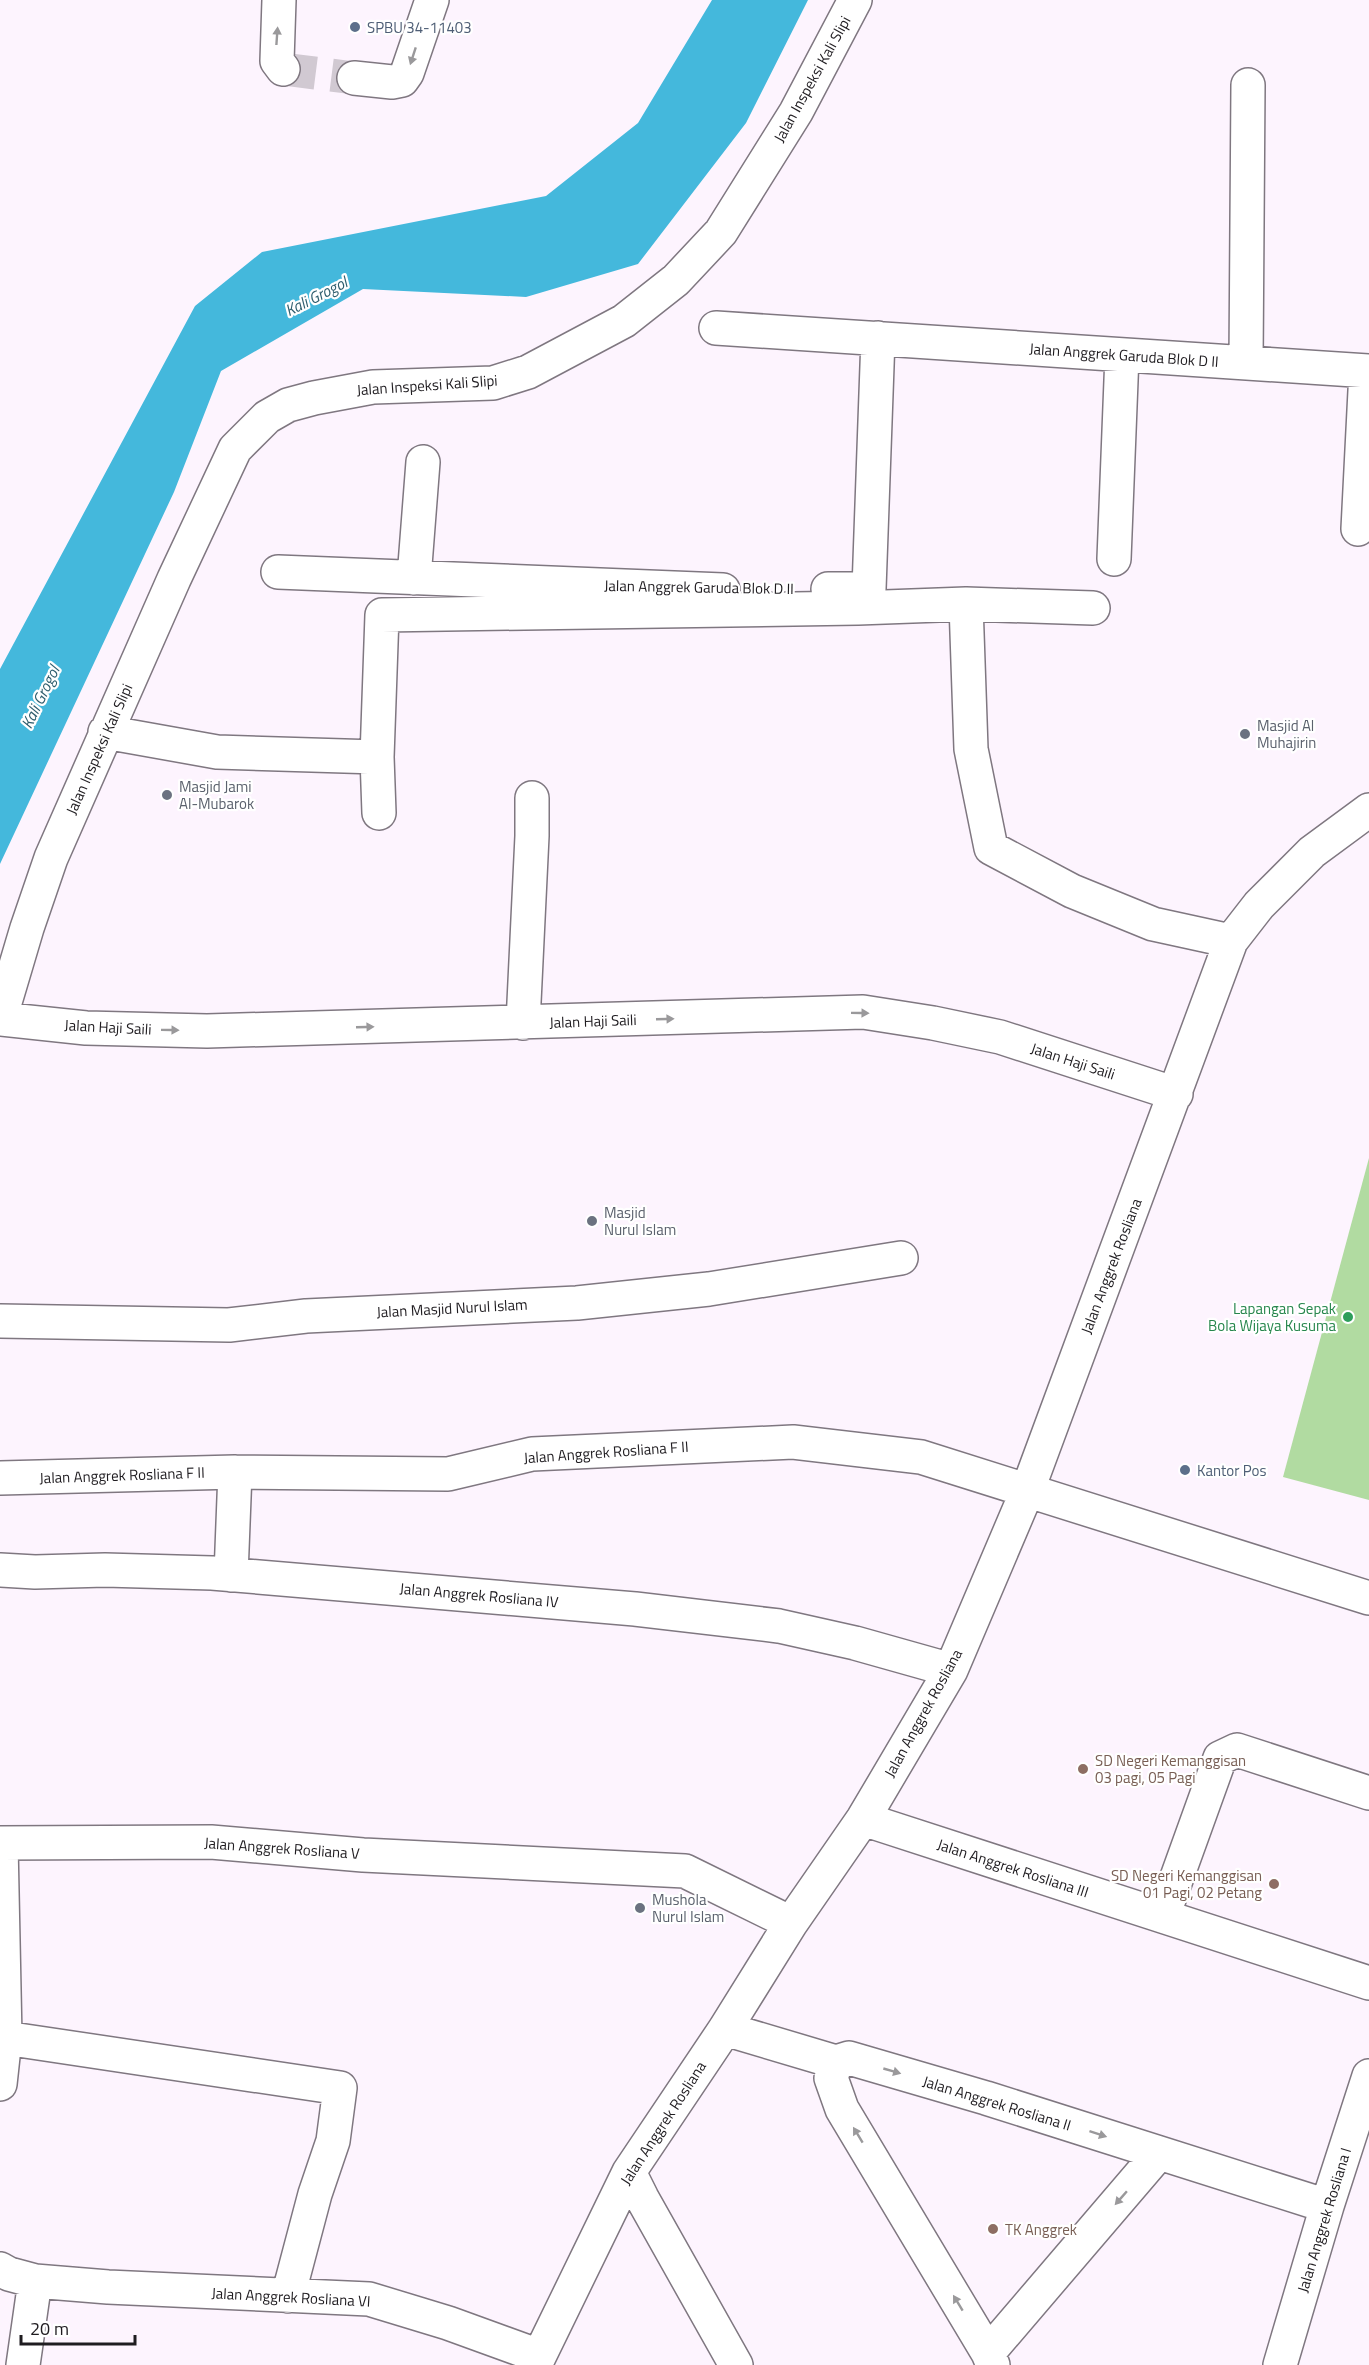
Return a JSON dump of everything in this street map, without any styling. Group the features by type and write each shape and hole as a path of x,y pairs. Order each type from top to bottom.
{"street":[{"path":"279,0 277,61 283,69"},
{"path":"354,78 392,82 402,80 407,73 432,0"},
{"name":"Jalan Inspeksi Kali Slipi","path":"0,1019 51,858 105,732 235,449 267,417 288,405 373,387 493,382 528,372 624,321 676,280 721,232 796,112 855,0"},
{"path":"1246,363 1248,85"},
{"name":"Jalan Anggrek Garuda Blok D II","path":"716,328 1368,371"},
{"name":"Jalan Anggrek Garuda Blok D II","path":"278,572 717,590 869,589 879,338"},
{"path":"1114,559 1122,355"},
{"path":"1358,529 1368,371"},
{"path":"414,578 423,462"},
{"path":"966,604 971,748 991,848 1072,891 1153,924 1231,941"},
{"path":"379,813 377,757 382,615 846,609 966,604 1093,608"},
{"path":"105,732 217,752 377,757"},
{"path":"523,1023 532,847 532,798"},
{"name":"Jalan Anggrek Rosliana","path":"537,2360 629,2172 725,2029 791,1923 863,1820 951,1670 1028,1489 1231,941 1259,905 1312,852 1369,810"},
{"name":"Jalan Haji Saili","path":"0,1019 86,1028 207,1031 863,1012 1000,1037 1176,1094"},
{"name":"Jalan Masjid Nurul Islam","path":"0,1321 220,1325 306,1316 577,1303 709,1289 901,1258"},
{"name":"Jalan Anggrek Rosliana F II","path":"0,1478 235,1472 448,1474 532,1454 793,1442 921,1457 1369,1598"},
{"path":"231,1575 235,1472"},
{"name":"Jalan Anggrek Rosliana IV","path":"0,1570 35,1572 105,1570 231,1575 635,1609 779,1626 855,1643 951,1670"},
{"path":"1163,1916 1220,1758 1237,1750 1369,1793"},
{"name":"Jalan Anggrek Rosliana III","path":"863,1820 1369,1983"},
{"name":"Jalan Anggrek Rosliana V","path":"0,2084 5,2038 1,1843 211,1842 363,1855 685,1870 791,1923"},
{"name":"Jalan Anggrek Rosliana II","path":"725,2029 836,2062 849,2058 1327,2206"},
{"path":"5,2038 340,2088 333,2141 315,2194 288,2296"},
{"path":"836,2062 831,2078 842,2109 991,2359 1159,2153"},
{"name":"Jalan Anggrek Rosliana I","path":"1280,2365 1327,2206 1369,2076"},
{"path":"629,2172 736,2365"},
{"path":"0,2269 9,2274 35,2281 23,2365"},
{"name":"Jalan Anggrek Rosliana VI","path":"35,2281 108,2287 369,2299 448,2323 537,2360"}],"green space":[{"name":"Lapangan Sepak Bola Wijaya Kusuma","path":"1369,1158 1369,1500 1283,1477"}],"water":[{"name":"Kali Grogol","path":"712,0 808,0 746,123 638,264 526,297 363,289 221,371 174,492 0,864 0,669 195,306 262,252 546,196 638,123"}],"tunnel":[{"path":"283,69 354,78"}],"place":[{"name":"SPBU 34-11403","path":"355,27"},
{"name":"Masjid Al Muhajirin","path":"1245,734"},
{"name":"Masjid Jami Al-Mubarok","path":"167,795"},
{"name":"Masjid Nurul Islam","path":"592,1221"},
{"name":"Lapangan Sepak Bola Wijaya Kusuma","path":"1348,1317"},
{"name":"Kantor Pos","path":"1185,1470"},
{"name":"SD Negeri Kemanggisan 03 pagi, 05 Pagi","path":"1083,1769"},
{"name":"SD Negeri Kemanggisan 01 Pagi, 02 Petang","path":"1274,1884"},
{"name":"Mushola Nurul Islam","path":"640,1908"},
{"name":"TK Anggrek","path":"993,2229"}]}
